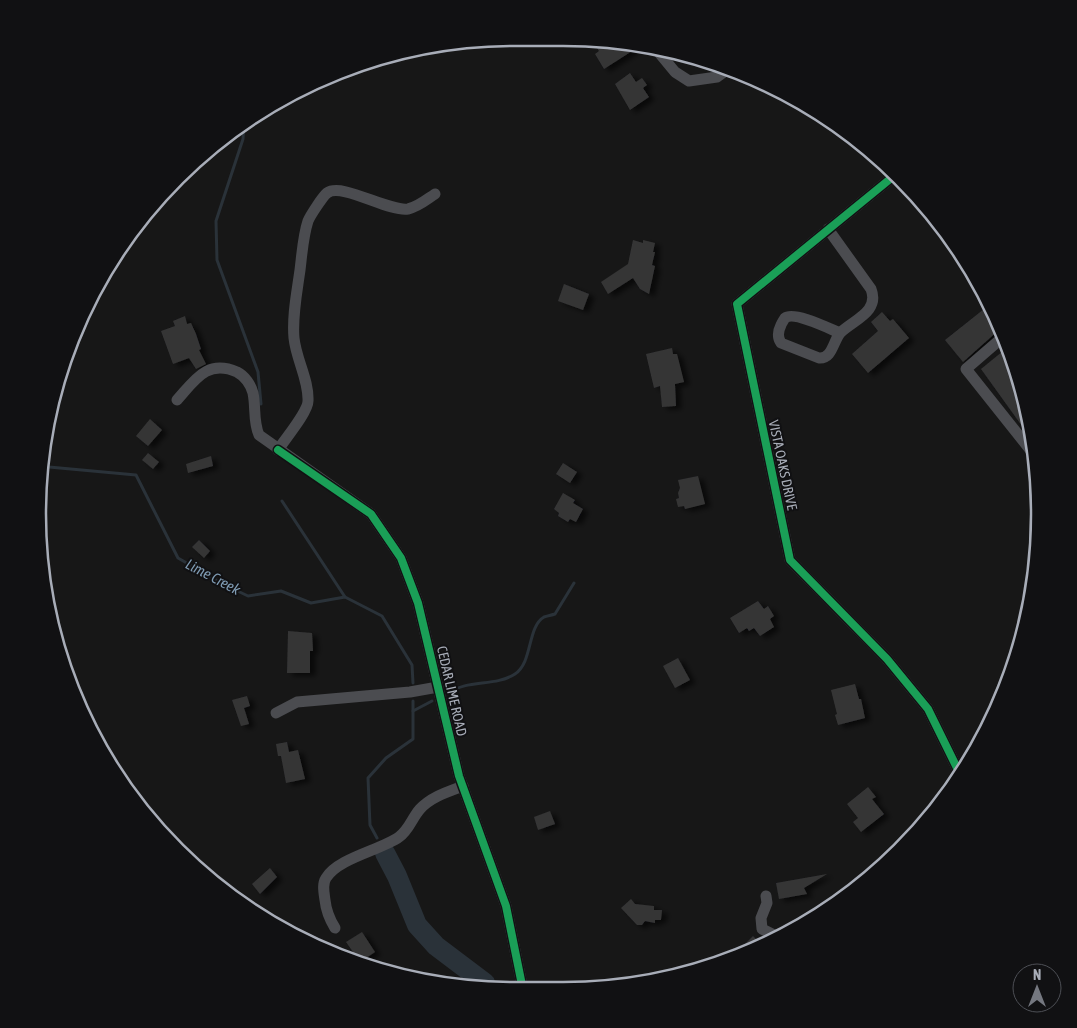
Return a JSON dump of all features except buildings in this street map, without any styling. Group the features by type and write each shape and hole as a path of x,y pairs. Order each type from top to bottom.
{"street":[{"path":"663,57 675,72 689,81 717,77 721,74"},
{"name":"VISTA OAKS DRIVE","path":"890,179 737,304 790,560 887,659 928,709 956,767"},
{"path":"278,450 298,422 308,403 306,384 294,339 303,248 308,220 327,193 334,190 359,195 393,208 407,209 416,207 435,194"},
{"path":"828,229 871,290 873,303 868,312 840,333 828,356 824,358 819,358 781,343 778,338 778,330 785,318 790,316 798,316 840,333"},
{"path":"998,342 966,369 1025,444"},
{"name":"CEDAR LIME ROAD","path":"177,400 199,376 213,368 222,368 241,374 252,391 255,421 259,435 372,514 401,558 418,603 463,786 506,906 522,982"},
{"path":"276,713 296,702 410,692 438,687"},
{"path":"336,928 331,923 326,907 323,887 326,877 342,863 400,837 408,829 419,810 435,797 463,786"},
{"path":"766,896 767,903 761,918 762,929 771,933"}],"waterway":[{"path":"243,133 243,139 216,221 217,260 258,372 261,404"},
{"name":"Lime Creek","path":"49,467 136,475 178,558 248,596 281,591 311,603 345,597 382,616 412,665 413,683"},
{"path":"282,501 345,597"},
{"path":"449,693 464,686 507,678 521,669 535,628 544,617 555,614 574,583"},
{"name":"Lime Creek","path":"377,838 370,825 368,778 386,758 413,739 413,701"},
{"path":"413,711 432,701"},
{"name":"Lime Creek","path":"385,853 397,876 417,925 436,946 482,981"}],"cycle path":[{"path":"890,179 737,304 790,560 887,659 928,709 956,767"},
{"path":"278,450 371,514 401,558 418,603 459,776 506,906 521,982"}]}
